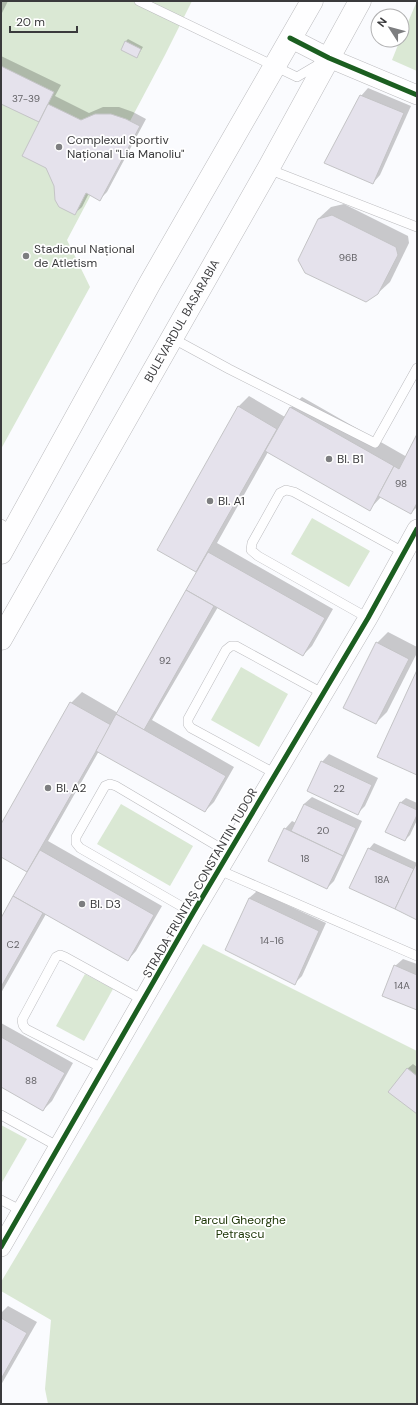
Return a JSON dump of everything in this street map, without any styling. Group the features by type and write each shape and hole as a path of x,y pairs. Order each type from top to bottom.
{"main road":[{"path":"1,553 7,528 312,1"},
{"name":"BULEVARDUL BASARABIA","path":"1,639 268,169 360,1"}],"street":[{"path":"290,38 329,58 417,95"},
{"name":"STRADA FRUNTAȘ CONSTANTIN TUDOR","path":"1,1247 193,914 324,694 417,529"}],"lane":[{"path":"139,1 297,77 329,58"},
{"path":"268,169 417,228"},
{"path":"172,338 229,369 375,443 417,368"},
{"path":"368,618 258,556 251,550 252,543 280,493 286,490 294,492 404,553"},
{"path":"276,774 191,728 188,724 188,719 226,650 231,646 236,646 324,694"},
{"path":"193,914 80,848 76,843 76,837 105,786 110,784 116,786 229,853"},
{"path":"219,870 417,956"},
{"path":"104,1069 26,1029 23,1025 22,1020 56,957 60,955 65,957 143,1000"},
{"path":"1,1115 59,1147"},
{"path":"1,1200 22,1211"}],"green space":[{"name":"Complexul Sportiv Național \"Lia Manoliu\"","path":"1,1 192,1 67,240 90,287 1,449"},
{"path":"417,1 417,71 392,60 397,48 410,48 410,17"},
{"path":"312,518 370,551 349,587 291,554"},
{"path":"241,667 288,694 259,747 211,720"},
{"path":"121,804 193,846 170,886 97,844"},
{"name":"Parcul Gheorghe Petrașcu","path":"203,944 417,1051 417,1404 48,1404 45,1389 51,1320 1,1291 1,1282"},
{"path":"85,974 113,989 84,1041 56,1026"},
{"path":"1,1125 27,1139 1,1184"}],"building":[{"path":"125,41 141,49 137,58 121,50"},
{"path":"1,66 54,92 39,122 1,104"},
{"path":"360,95 404,113 373,184 324,163"},
{"path":"48,104 81,120 95,114 111,114 140,126 100,201 86,193 75,215 59,207 55,200 54,186 46,168 22,156"},
{"path":"332,215 396,247 398,255 378,294 366,302 305,273 298,260 318,219"},
{"name":"Bl. A1","path":"238,406 277,429 196,572 157,550"},
{"name":"Bl. B1","path":"290,407 394,466 370,511 265,451"},
{"path":"417,434 417,503 411,514 378,496 394,466 399,469"},
{"path":"208,552 325,618 303,656 186,590"},
{"path":"186,590 214,606 144,730 116,714"},
{"path":"376,642 409,659 376,724 343,708"},
{"path":"417,670 417,775 377,757"},
{"name":"Bl. A2","path":"70,702 111,725 27,872 1,857 1,824"},
{"path":"116,714 226,776 205,812 96,751"},
{"path":"321,761 372,785 358,815 307,791"},
{"path":"400,802 417,810 417,815 405,841 385,832"},
{"path":"304,804 356,828 343,856 291,831"},
{"path":"284,828 343,856 327,889 268,861"},
{"path":"368,848 414,869 395,909 349,888"},
{"name":"Bl. D3","path":"40,850 154,915 128,961 13,896"},
{"path":"417,862 417,920 395,909"},
{"path":"13,896 43,913 1,987 1,918"},
{"path":"249,898 319,931 295,985 225,950"},
{"path":"394,965 417,975 417,1010 382,996"},
{"path":"1,1037 65,1073 43,1111 1,1087"},
{"path":"407,1068 417,1076 417,1114 388,1092"},
{"path":"1,1318 27,1333 1,1379"}],"cycle path":[{"path":"290,38 329,58 417,95"},
{"path":"1,1247 193,913 368,618 417,529"}],"place":[{"name":"Complexul Sportiv Național \"Lia Manoliu\"","path":"59,147"},
{"name":"Stadionul Național de Atletism","path":"26,256"},
{"name":"Bl. B1","path":"329,459"},
{"name":"Bl. A1","path":"210,501"},
{"name":"Bl. A2","path":"48,788"},
{"name":"Bl. D3","path":"82,904"}]}
